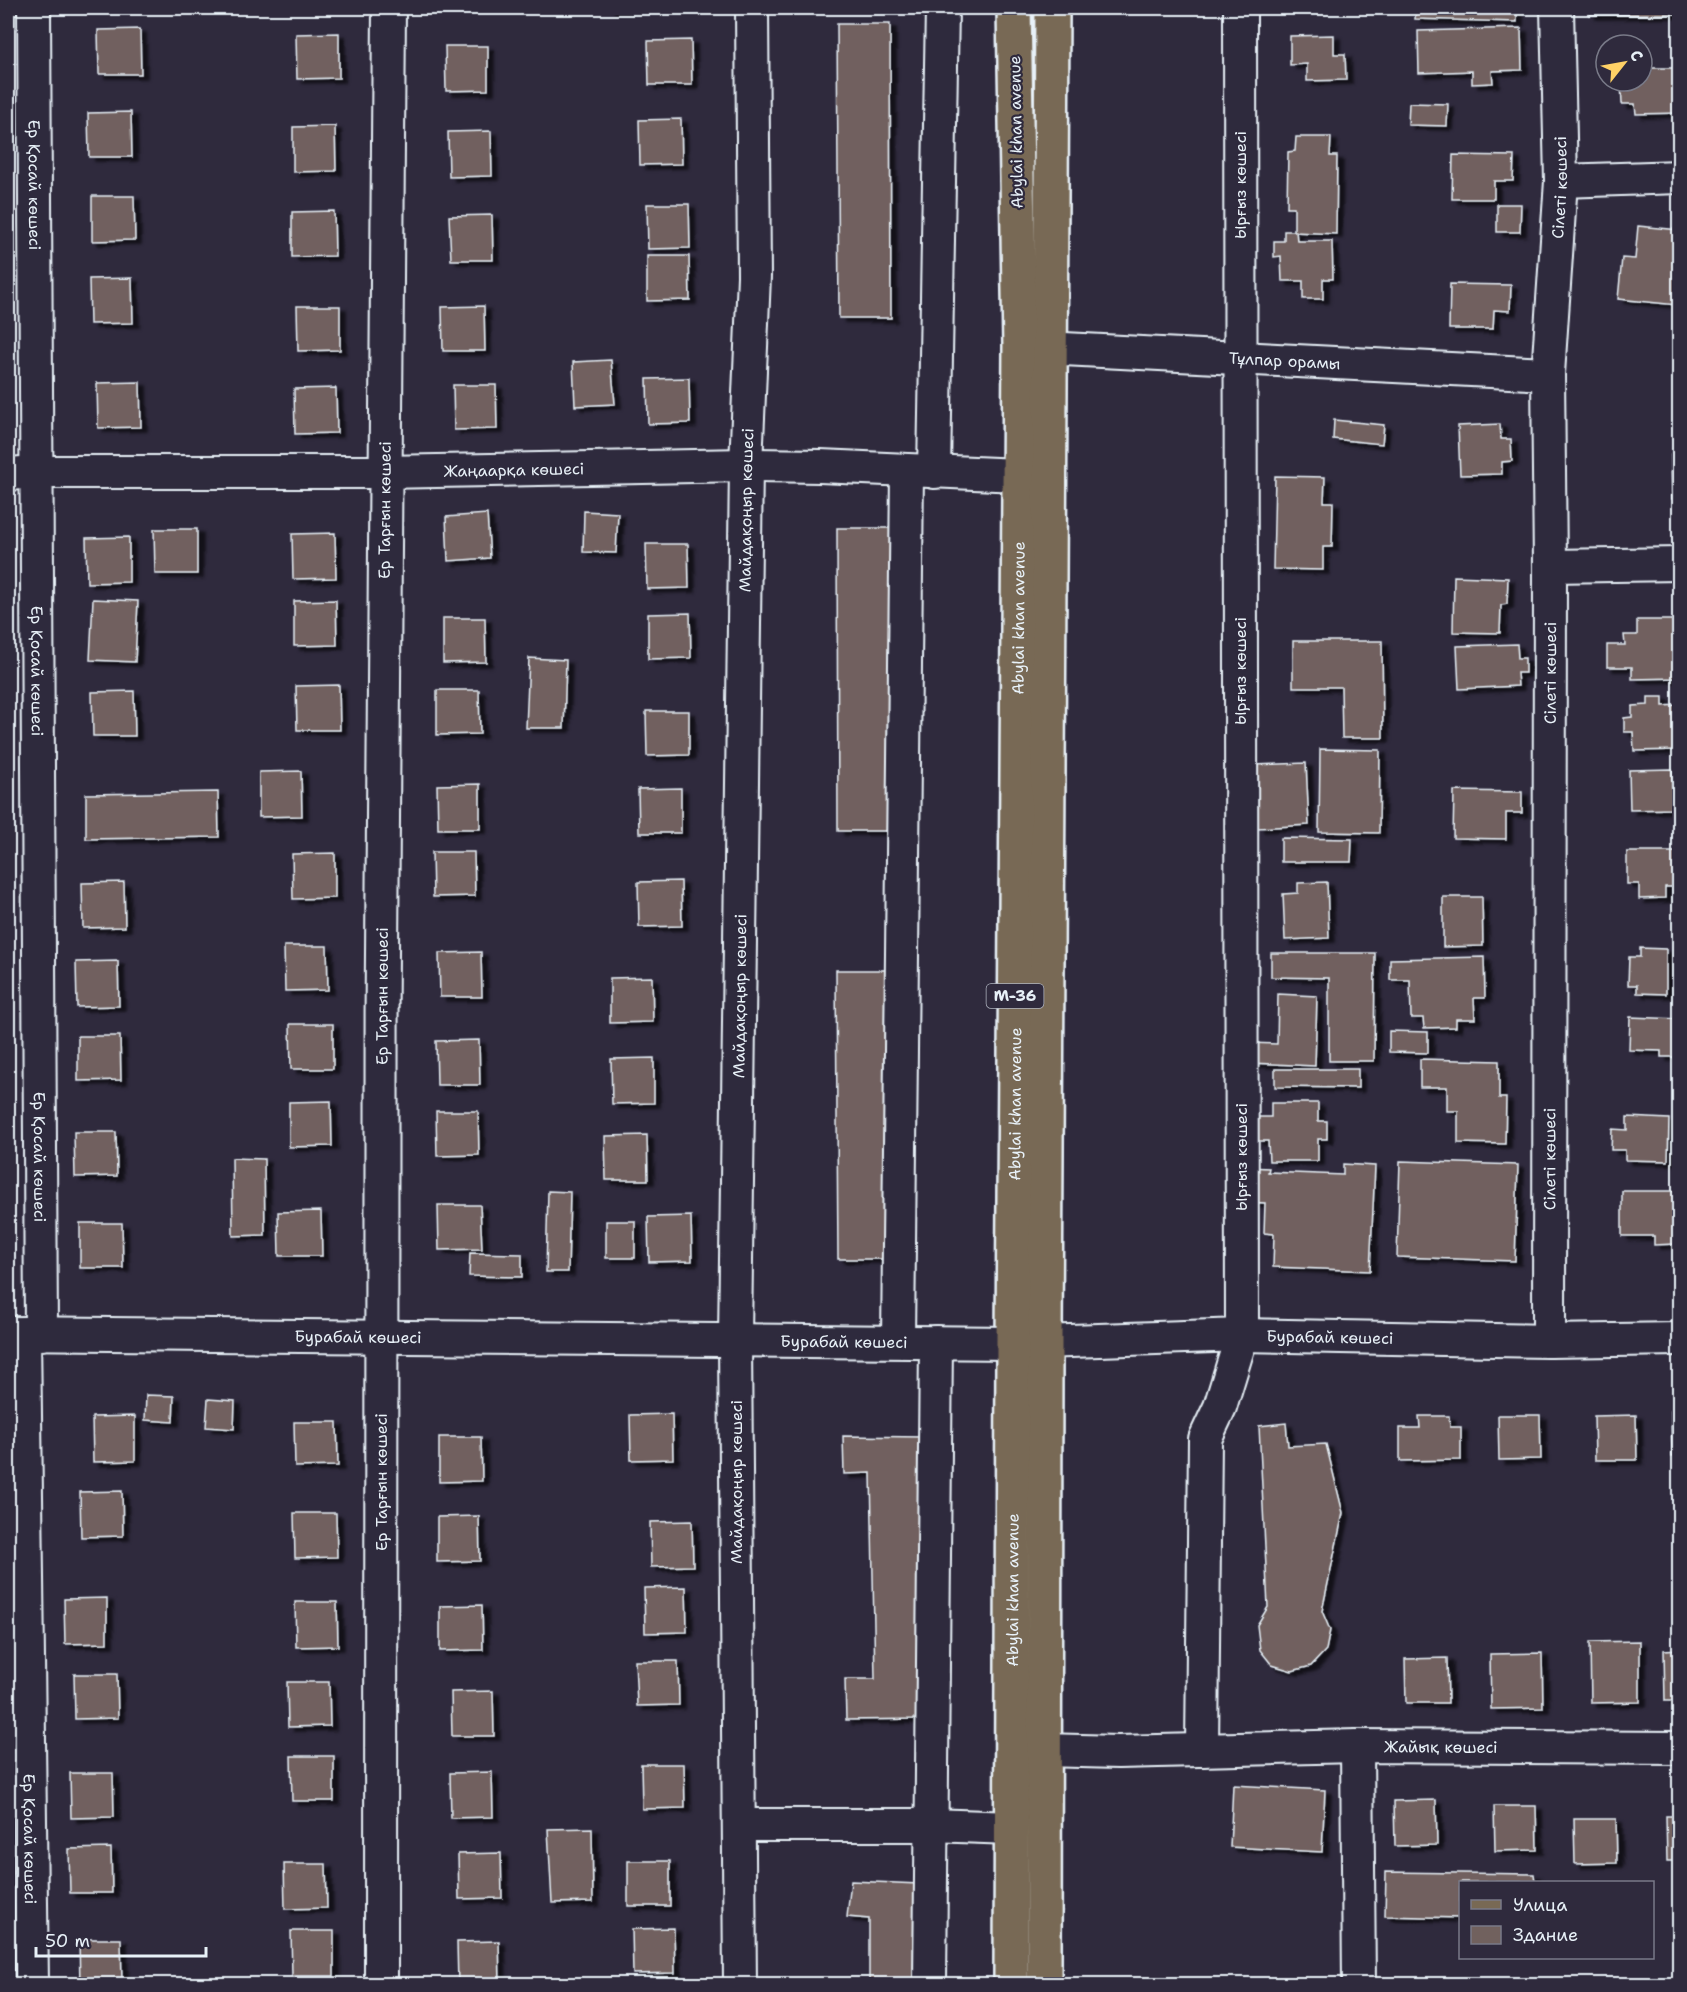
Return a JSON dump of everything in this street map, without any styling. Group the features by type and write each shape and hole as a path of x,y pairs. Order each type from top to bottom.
{"main road":[{"name":"Abylai khan avenue","path":"1014,8 1035,348 1045,1342 1044,1984"},
{"name":"Abylai khan avenue","path":"1011,1984 1012,1342 1018,475 1035,348 1052,8"}],"street":[{"name":"Ер Қосай көшесі","path":"32,1984 24,1333 22,473 34,8"},
{"name":"Ер Тарғын көшесі","path":"381,1984 380,1337 383,472 389,8"},
{"name":"Майдақоңыр көшесі","path":"740,1984 735,1340 746,465 754,276 752,8"},
{"path":"898,1341 921,471 942,8"},
{"name":"Ырғыз көшесі","path":"1202,1750 1205,1439 1220,1407 1242,1335 1240,8"},
{"name":"Сілеті көшесі","path":"1549,1341 1550,566 1548,374 1561,180 1557,8"},
{"path":"1561,180 1680,177"},
{"name":"Тұлпар орамы","path":"1035,348 1548,374"},
{"name":"Жаңаарқа көшесі","path":"22,473 383,472 746,465 1018,475"},
{"path":"1550,566 1680,564"},
{"name":"Бурабай көшесі","path":"24,1333 936,1342 1045,1342 1242,1335 1549,1341 1680,1338"},
{"path":"930,1984 936,1342"},
{"path":"1357,1746 1359,1984"},
{"name":"Жайық көшесі","path":"1043,1750 1118,1752 1357,1746 1680,1748"},
{"path":"739,1825 932,1825 1011,1828"}],"building":[{"path":"609,8 691,8 609,9"},
{"path":"1416,8 1517,8 1517,22 1415,19"},
{"path":"1589,8 1680,8 1680,14 1590,15"},
{"path":"837,24 890,24 891,318 839,318"},
{"path":"1521,28 1522,70 1492,71 1493,83 1472,84 1472,71 1419,73 1418,31"},
{"path":"140,29 141,74 99,74 98,30"},
{"path":"339,33 339,78 297,79 296,34"},
{"path":"1334,35 1334,54 1345,54 1346,80 1307,81 1307,64 1290,65 1290,36"},
{"path":"691,40 692,85 649,85 648,41"},
{"path":"445,46 488,46 488,90 446,91"},
{"path":"1654,68 1680,68 1680,113 1636,114 1635,104 1622,104 1622,93 1654,93"},
{"path":"1409,103 1448,104 1447,126 1408,125"},
{"path":"131,112 132,157 89,157 88,113"},
{"path":"681,119 682,164 640,165 639,120"},
{"path":"335,126 336,171 293,172 293,127"},
{"path":"491,131 492,176 449,177 448,132"},
{"path":"1296,137 1331,137 1330,156 1337,156 1336,234 1294,232 1294,207 1287,207 1288,152 1295,151"},
{"path":"1453,155 1514,156 1513,181 1494,181 1494,199 1452,199"},
{"path":"92,196 134,196 135,240 92,241"},
{"path":"647,204 689,204 690,248 648,249"},
{"path":"1497,204 1521,204 1520,232 1497,232"},
{"path":"334,211 335,256 292,257 292,212"},
{"path":"492,215 493,260 451,260 449,216"},
{"path":"8,225 12,225 12,253 8,253"},
{"path":"1638,226 1680,230 1680,283 1677,305 1618,299 1622,258 1635,259"},
{"path":"1284,231 1296,231 1297,241 1332,241 1333,279 1323,279 1323,299 1303,299 1303,281 1282,281 1281,256 1274,257 1274,241 1284,241"},
{"path":"647,256 689,256 690,300 647,301"},
{"path":"132,278 133,323 90,324 89,279"},
{"path":"1450,284 1511,285 1510,311 1494,310 1493,329 1449,329"},
{"path":"297,306 340,306 340,350 298,351"},
{"path":"484,306 485,351 443,351 442,307"},
{"path":"611,360 615,404 575,406 573,362"},
{"path":"689,378 690,423 648,424 647,379"},
{"path":"140,382 141,427 98,428 97,383"},
{"path":"453,385 496,385 497,429 454,430"},
{"path":"336,388 337,433 295,434 294,389"},
{"path":"1334,420 1384,425 1382,444 1333,439"},
{"path":"1500,424 1501,439 1511,439 1512,461 1502,462 1502,474 1460,475 1458,426"},
{"path":"1671,454 1680,454 1680,498 1672,499"},
{"path":"1275,476 1325,477 1324,502 1333,502 1332,547 1323,547 1323,570 1273,569"},
{"path":"584,511 618,513 616,553 583,552"},
{"path":"487,514 490,558 448,561 446,517"},
{"path":"837,528 894,528 896,831 838,831"},
{"path":"154,529 197,529 197,574 155,574"},
{"path":"335,533 336,578 293,579 292,534"},
{"path":"129,537 129,582 87,583 86,538"},
{"path":"646,544 688,544 689,588 647,589"},
{"path":"1454,576 1508,578 1507,604 1501,605 1500,633 1453,632"},
{"path":"93,599 138,601 135,662 90,660"},
{"path":"336,600 337,645 294,646 294,601"},
{"path":"690,613 691,658 648,659 648,614"},
{"path":"443,618 485,618 486,662 443,663"},
{"path":"1637,620 1680,620 1680,678 1632,679 1632,667 1607,667 1607,645 1625,645 1624,635 1637,635"},
{"path":"1293,641 1382,641 1383,738 1342,738 1341,687 1293,687"},
{"path":"1517,644 1518,658 1525,658 1525,673 1517,673 1518,686 1459,689 1457,646"},
{"path":"529,658 566,660 564,728 526,728"},
{"path":"339,685 340,730 297,730 296,686"},
{"path":"437,690 479,690 480,734 437,735"},
{"path":"134,691 135,736 93,736 92,692"},
{"path":"1648,697 1663,697 1663,706 1678,705 1678,750 1634,751 1633,732 1624,732 1624,718 1632,717 1632,706 1648,705"},
{"path":"646,711 689,711 689,755 647,756"},
{"path":"1320,749 1380,750 1379,833 1319,832"},
{"path":"1306,763 1309,825 1258,828 1255,765"},
{"path":"1672,769 1673,809 1630,810 1629,770"},
{"path":"301,771 302,816 259,817 259,772"},
{"path":"480,784 480,829 438,829 437,785"},
{"path":"681,788 681,833 639,833 638,789"},
{"path":"1454,791 1522,792 1522,813 1506,813 1506,839 1453,838"},
{"path":"218,792 219,837 86,839 86,794"},
{"path":"1281,838 1352,839 1351,862 1281,862"},
{"path":"432,852 474,852 475,896 433,897"},
{"path":"1627,852 1677,852 1678,887 1665,887 1665,898 1639,899 1639,884 1627,884"},
{"path":"335,853 335,898 293,899 292,854"},
{"path":"681,881 682,926 639,927 638,882"},
{"path":"124,882 125,927 83,928 82,883"},
{"path":"1327,882 1329,938 1285,940 1283,894 1298,893 1298,883"},
{"path":"1443,897 1482,897 1483,946 1443,947"},
{"path":"284,946 327,946 328,990 285,991"},
{"path":"1640,948 1666,949 1666,994 1637,993 1637,985 1628,985 1629,957 1640,957"},
{"path":"481,952 482,997 440,997 439,953"},
{"path":"1271,953 1375,953 1374,1061 1329,1061 1329,978 1271,977"},
{"path":"1484,957 1485,998 1474,998 1475,1019 1456,1019 1456,1027 1424,1028 1423,1018 1411,1018 1410,980 1390,980 1390,959"},
{"path":"118,961 119,1006 77,1007 76,962"},
{"path":"836,970 887,970 888,1259 838,1259"},
{"path":"652,977 653,1022 610,1023 610,978"},
{"path":"1278,994 1317,996 1315,1066 1249,1063 1250,1043 1277,1044"},
{"path":"1630,1017 1680,1019 1680,1070 1673,1057 1661,1057 1661,1051 1629,1050"},
{"path":"290,1024 333,1024 333,1069 291,1069"},
{"path":"1389,1031 1428,1032 1428,1053 1389,1052"},
{"path":"78,1036 120,1036 121,1080 78,1081"},
{"path":"479,1040 480,1085 437,1085 436,1041"},
{"path":"654,1058 654,1103 612,1104 611,1059"},
{"path":"1420,1059 1499,1061 1499,1098 1506,1098 1505,1144 1458,1143 1458,1111 1447,1111 1447,1087 1420,1087"},
{"path":"1275,1069 1358,1069 1358,1088 1275,1087"},
{"path":"331,1101 332,1146 289,1147 289,1102"},
{"path":"1271,1103 1318,1103 1318,1121 1327,1121 1327,1139 1318,1139 1318,1161 1269,1161 1268,1141 1256,1141 1256,1117 1271,1117"},
{"path":"1677,1106 1680,1106 1680,1144 1676,1144"},
{"path":"436,1111 478,1111 479,1155 437,1156"},
{"path":"1627,1117 1669,1119 1668,1161 1625,1160 1625,1150 1611,1150 1612,1129 1627,1130"},
{"path":"74,1132 116,1132 117,1176 75,1177"},
{"path":"647,1135 648,1180 606,1180 605,1136"},
{"path":"232,1158 264,1159 265,1235 233,1236"},
{"path":"1400,1161 1518,1165 1515,1261 1397,1257"},
{"path":"1343,1164 1375,1166 1370,1271 1273,1267 1274,1234 1264,1233 1265,1203 1245,1202 1247,1167 1269,1168 1268,1172 1343,1175"},
{"path":"548,1191 570,1192 568,1272 546,1272"},
{"path":"1622,1191 1675,1191 1675,1244 1654,1245 1654,1236 1622,1236"},
{"path":"438,1205 480,1205 482,1249 439,1250"},
{"path":"321,1211 322,1256 279,1256 278,1212"},
{"path":"691,1216 692,1261 649,1262 648,1217"},
{"path":"606,1221 635,1221 635,1258 606,1258"},
{"path":"80,1223 122,1223 123,1268 80,1268"},
{"path":"470,1253 522,1254 522,1277 469,1276"},
{"path":"146,1395 174,1396 173,1422 145,1420"},
{"path":"208,1399 235,1401 234,1429 206,1427"},
{"path":"1671,1411 1680,1411 1680,1455 1672,1456"},
{"path":"672,1414 673,1459 631,1460 630,1415"},
{"path":"1498,1415 1540,1415 1541,1459 1499,1460"},
{"path":"1636,1415 1637,1460 1595,1460 1594,1416"},
{"path":"135,1416 135,1461 93,1462 92,1417"},
{"path":"1419,1416 1449,1416 1450,1427 1461,1427 1461,1460 1400,1461 1400,1428 1420,1428"},
{"path":"294,1422 337,1422 338,1466 295,1467"},
{"path":"1286,1423 1288,1446 1326,1444 1343,1513 1322,1611 1330,1630 1326,1650 1311,1666 1292,1671 1272,1665 1260,1650 1257,1625 1268,1607 1259,1426"},
{"path":"843,1436 923,1437 920,1719 846,1720 845,1679 875,1679 871,1473 844,1474"},
{"path":"439,1437 481,1437 482,1481 439,1482"},
{"path":"122,1491 123,1536 81,1537 80,1492"},
{"path":"294,1513 336,1513 337,1557 295,1558"},
{"path":"479,1516 480,1561 437,1562 437,1517"},
{"path":"692,1521 693,1566 651,1567 650,1522"},
{"path":"686,1587 687,1632 645,1633 644,1588"},
{"path":"107,1598 107,1643 65,1644 64,1599"},
{"path":"295,1602 337,1602 338,1646 296,1647"},
{"path":"482,1605 483,1650 440,1651 440,1606"},
{"path":"1640,1641 1640,1702 1591,1703 1590,1642"},
{"path":"1680,1649 1680,1701 1665,1701 1664,1650"},
{"path":"1542,1653 1543,1708 1491,1709 1490,1654"},
{"path":"1447,1658 1448,1703 1406,1703 1405,1659"},
{"path":"635,1661 678,1661 679,1705 637,1706"},
{"path":"74,1674 117,1674 118,1718 75,1719"},
{"path":"287,1682 329,1682 330,1726 288,1727"},
{"path":"493,1691 494,1736 452,1736 451,1692"},
{"path":"291,1756 334,1756 334,1801 292,1801"},
{"path":"641,1764 684,1764 685,1808 642,1809"},
{"path":"492,1772 493,1817 451,1818 450,1773"},
{"path":"70,1773 113,1773 114,1817 71,1818"},
{"path":"1233,1785 1325,1790 1322,1852 1230,1847"},
{"path":"1436,1800 1437,1845 1395,1846 1394,1801"},
{"path":"1494,1806 1536,1806 1537,1850 1495,1851"},
{"path":"1666,1816 1680,1816 1680,1861 1667,1861"},
{"path":"1574,1819 1616,1819 1617,1863 1575,1864"},
{"path":"592,1828 593,1902 552,1903 548,1829"},
{"path":"111,1848 112,1893 70,1893 69,1849"},
{"path":"501,1853 502,1898 459,1899 458,1854"},
{"path":"628,1861 670,1861 670,1906 628,1906"},
{"path":"284,1864 326,1864 327,1908 285,1909"},
{"path":"1386,1872 1534,1874 1535,1881 1459,1881 1459,1918 1385,1916"},
{"path":"851,1881 919,1884 918,1984 869,1984 869,1919 847,1917"},
{"path":"674,1928 675,1973 633,1974 632,1929"},
{"path":"291,1931 334,1931 334,1976 292,1976"},
{"path":"79,1939 121,1939 122,1983 80,1984"},
{"path":"499,1941 500,1984 458,1984 457,1942"}]}
